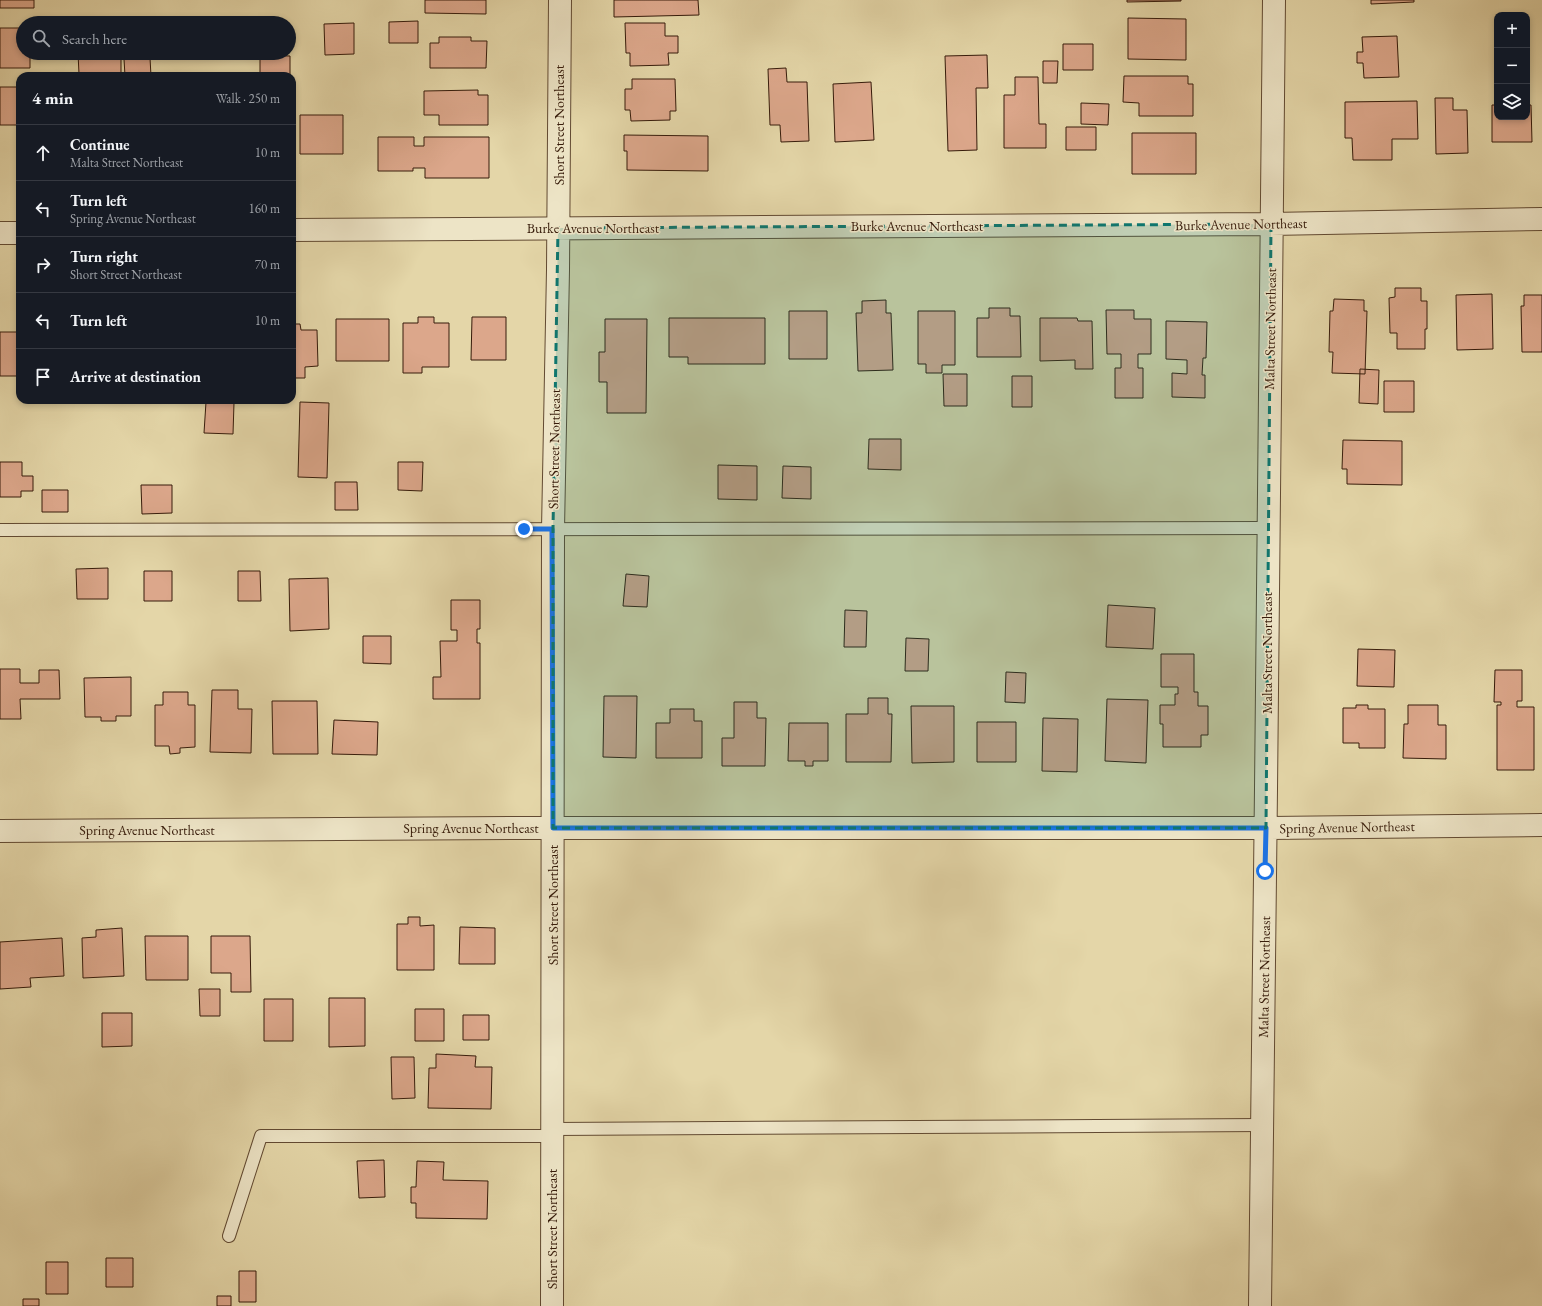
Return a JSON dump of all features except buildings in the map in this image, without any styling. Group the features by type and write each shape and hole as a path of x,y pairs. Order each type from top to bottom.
{"street":[{"name":"Short Street Northeast","path":"552,1306 552,529 558,228 560,0"},
{"name":"Malta Street Northeast","path":"1260,1306 1274,0"},
{"name":"Burke Avenue Northeast","path":"296,230 1271,224 1542,219"},
{"path":"0,233 16,233"},
{"name":"Spring Avenue Northeast","path":"0,831 553,828 1266,828 1542,825"}],"lane":[{"path":"0,530 1268,528"},
{"path":"229,1236 261,1136 1262,1125"}],"highlighted area":[{"path":"1271,224 1266,828 553,828 553,529 558,228"}],"route":[{"path":"524,529 552,529 553,828 1266,828 1265,871"}]}
